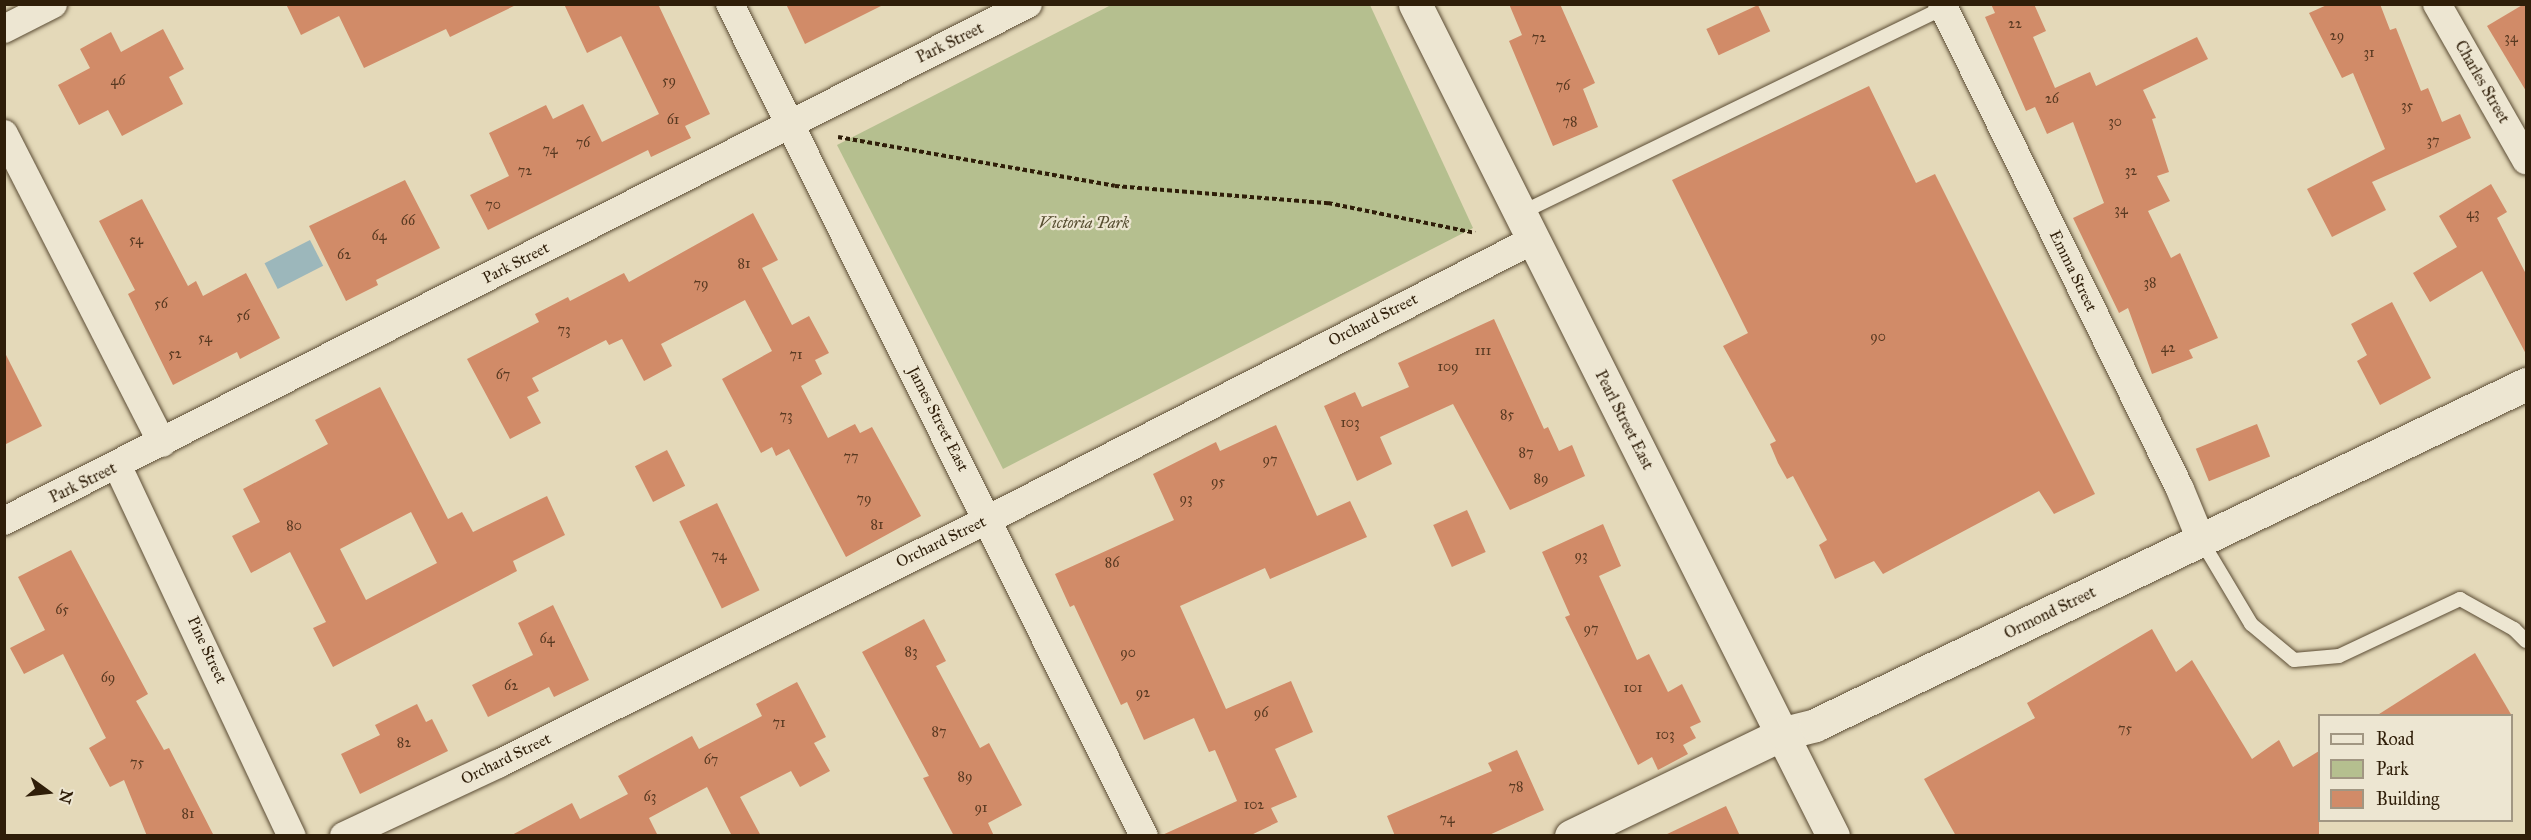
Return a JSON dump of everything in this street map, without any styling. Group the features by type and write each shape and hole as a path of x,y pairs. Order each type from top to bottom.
{"street":[{"path":"4,29 53,4"},
{"name":"James Street East","path":"730,4 788,125 989,519 1144,836"},
{"name":"Park Street","path":"4,521 118,467 1028,4"},
{"name":"Pearl Street East","path":"1415,4 1784,733 1833,836"},
{"name":"Charles Street","path":"2437,4 2526,160"},
{"name":"Emma Street","path":"1943,6 2185,498 2201,540"},
{"path":"4,134 162,443"},
{"name":"Orchard Street","path":"344,836 498,764 989,519 1527,227"},
{"name":"Ormond Street","path":"1571,836 1784,733 1815,725 2526,384"},
{"name":"Pine Street","path":"118,467 292,836"}],"lane":[{"path":"1527,227 1943,6"},
{"path":"2201,540 2251,624 2294,660 2339,656 2460,599 2514,629 2526,641"}],"path":[{"path":"838,137 1115,186 1328,203 1482,235"}],"green space":[{"name":"Victoria Park","path":"1113,4 1370,5 1473,228 1003,469 837,145"}],"water":[{"path":"310,240 323,266 278,289 265,263"}],"building":[{"path":"286,4 518,4 450,37 446,29 364,68 339,16 301,35"},
{"path":"564,4 658,4 710,114 685,126 691,138 651,157 648,150 488,230 470,195 509,176 489,133 546,105 553,119 583,104 602,142 659,114 621,36 587,53"},
{"path":"786,4 885,4 805,44"},
{"path":"1509,4 1560,4 1595,83 1583,89 1598,127 1553,146 1509,41 1522,35"},
{"path":"1991,4 2034,4 2046,31 2033,37 2055,88 2090,72 2096,86 2197,37 2208,59 2143,90 2156,118 2152,119 2169,172 2157,176 2170,201 2148,211 2171,258 2180,253 2218,338 2189,350 2193,358 2152,374 2128,308 2119,313 2073,218 2104,203 2073,122 2047,134 2035,107 2026,111 1985,17 1995,13"},
{"path":"2329,4 2380,4 2390,30 2396,28 2421,91 2428,88 2442,122 2460,114 2471,138 2372,182 2386,210 2332,237 2307,189 2385,149 2353,73 2342,78 2309,13"},
{"path":"2526,4 2526,91 2487,26"},
{"path":"1758,5 1770,31 1719,55 1706,29"},
{"path":"163,29 184,69 169,77 183,104 122,136 108,110 79,125 58,85 90,68 80,49 111,32 121,52"},
{"path":"1869,86 1916,183 1935,174 2095,494 2054,514 2039,491 1883,574 1874,561 1835,579 1819,545 1827,540 1793,476 1787,479 1778,463 1770,444 1776,441 1723,346 1748,333 1672,180"},
{"path":"405,180 440,248 376,280 378,285 346,301 309,226"},
{"path":"2491,184 2507,212 2497,218 2526,274 2526,354 2482,271 2430,302 2413,273 2457,247 2439,216"},
{"path":"142,199 188,286 196,281 203,296 246,273 280,338 240,359 237,352 173,385 128,294 135,290 99,221"},
{"path":"753,213 778,260 762,268 792,325 809,316 829,353 815,360 822,374 801,386 828,438 855,424 860,433 872,427 921,516 846,557 789,449 776,456 772,447 761,453 722,379 772,351 745,300 661,344 672,366 644,381 622,339 609,345 606,340 532,378 539,391 527,397 541,423 510,439 467,359 539,322 535,314 568,297 570,301 624,273 629,282"},
{"path":"2392,302 2431,378 2380,405 2357,361 2367,355 2351,324"},
{"path":"1494,319 1544,429 1548,427 1559,451 1572,445 1585,476 1510,510 1453,404 1380,437 1392,464 1357,481 1324,406 1355,392 1362,407 1409,387 1398,363"},
{"path":"4,351 42,426 4,445"},
{"path":"380,387 448,519 462,512 473,532 547,496 565,535 513,561 517,571 333,667 313,628 326,622 290,552 251,573 232,536 260,522 243,489 328,444 315,420","holes":["411,512 437,563 366,600 340,549"]},
{"path":"2257,424 2270,456 2209,481 2196,449"},
{"path":"1276,425 1317,516 1350,501 1367,537 1270,579 1265,568 1180,606 1226,709 1291,681 1313,732 1275,749 1297,797 1271,808 1278,822 1249,836 1160,836 1237,801 1215,750 1209,752 1194,718 1144,740 1127,702 1121,705 1074,605 1070,607 1055,574 1174,520 1153,474 1216,442 1220,451"},
{"path":"667,450 685,486 653,502 635,466"},
{"path":"717,503 760,590 722,609 679,521"},
{"path":"1467,510 1486,552 1452,567 1433,525"},
{"path":"1603,524 1621,566 1599,576 1637,660 1649,654 1668,692 1682,684 1701,722 1690,727 1696,738 1683,745 1688,754 1658,770 1652,757 1638,765 1565,617 1570,615 1542,552"},
{"path":"71,550 148,694 136,701 164,750 169,748 214,836 147,836 124,780 110,787 89,748 106,738 63,654 24,674 10,648 45,630 18,577"},
{"path":"553,605 589,680 554,697 549,687 488,717 472,685 533,655 518,623"},
{"path":"924,619 946,661 936,666 980,748 989,743 1022,805 988,823 994,836 954,836 923,778 929,776 862,652"},
{"path":"2152,629 2176,672 2192,660 2252,759 2279,740 2293,767 2318,752 2319,836 1956,836 1924,779 2035,718 2027,703"},
{"path":"2475,653 2511,714 2379,714"},
{"path":"797,682 826,737 814,743 830,771 800,787 791,771 740,797 761,836 732,836 707,787 649,818 658,836 510,836 572,803 580,819 628,794 618,776 692,736 699,749 762,716 756,704"},
{"path":"417,704 426,722 432,719 448,751 360,794 341,754 380,735 375,725"},
{"path":"1517,750 1544,810 1487,836 1395,836 1387,816 1492,771 1488,763"},
{"path":"1726,806 1740,836 1663,836"}]}
